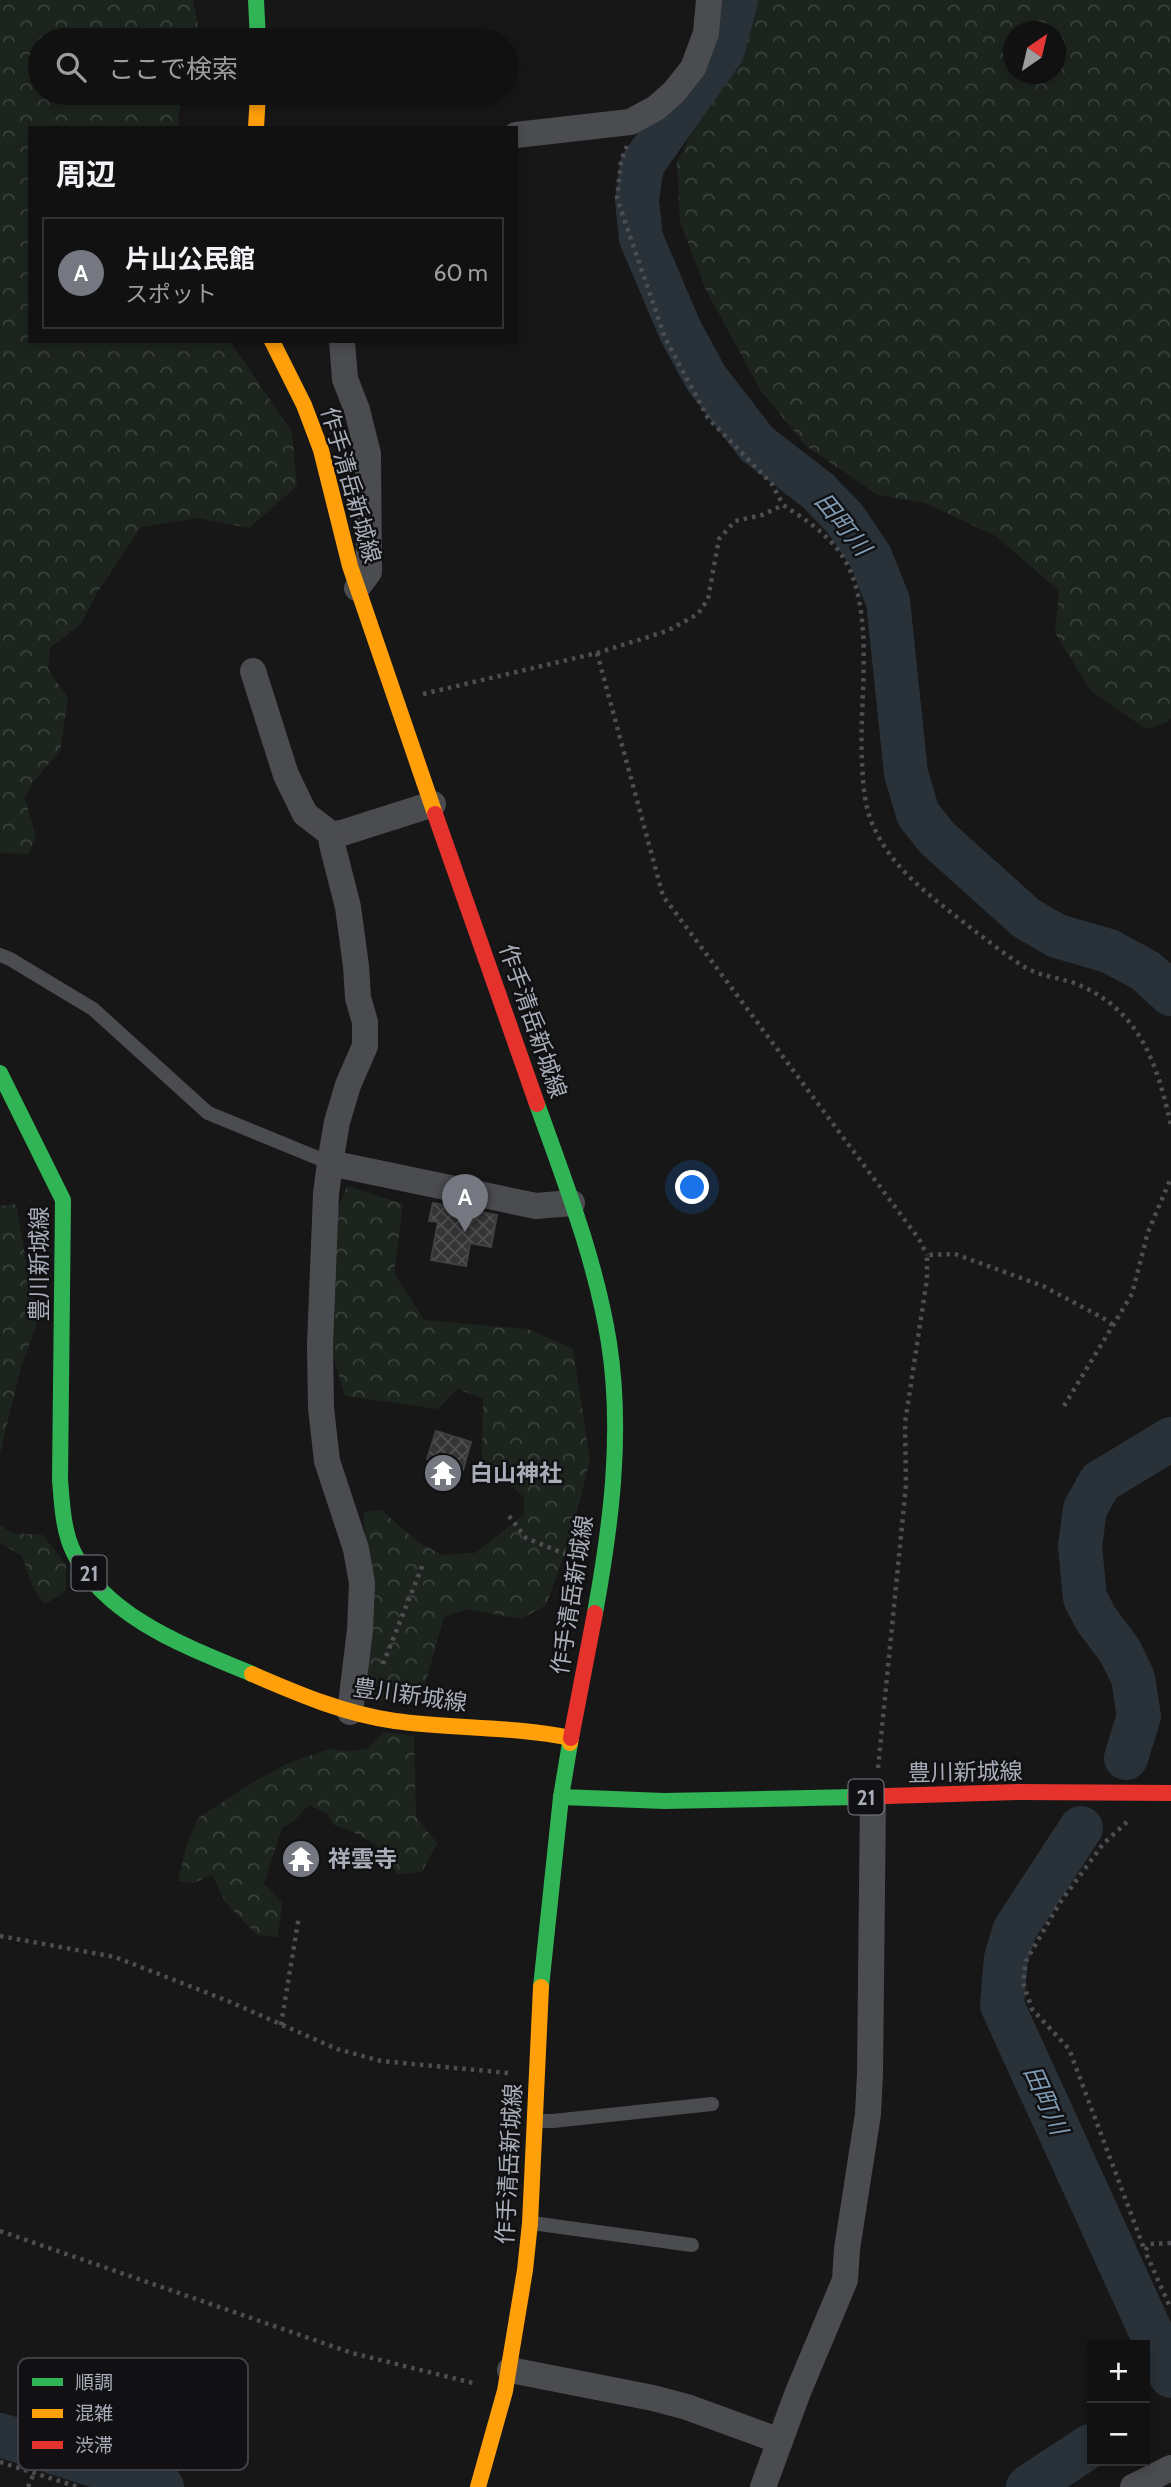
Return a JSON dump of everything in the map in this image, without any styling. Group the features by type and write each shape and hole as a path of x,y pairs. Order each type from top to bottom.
{"main road":[{"path":"256,0 257,28"},
{"path":"256,126 257,105"},
{"name":"作手清岳新城線","path":"273,343 304,405 321,450 357,588 397,709 433,804 572,1203 593,1268 610,1347 615,1410 612,1487 603,1562 571,1738"},
{"name":"豊川新城線","path":"0,1073 63,1199 60,1480 64,1519 74,1553 97,1585 133,1617 188,1647 293,1692 350,1712 395,1720 546,1732 571,1738"},
{"path":"561,1797 571,1738"},
{"name":"豊川新城線","path":"561,1797 689,1801 1164,1793"},
{"name":"作手清岳新城線","path":"478,2487 508,2380 530,2223 540,1993 561,1797"}],"street":[{"path":"518,135 630,122 656,108 674,92 693,68 706,33 709,0"},
{"path":"342,343 345,379 357,410 368,454 369,572 357,588"},
{"path":"253,671 286,775 304,814 331,834 342,834 433,804"},
{"path":"331,834 348,907 358,998 365,1022 365,1046 348,1085 337,1122 330,1163 326,1194 320,1345 321,1408 327,1461 356,1549 362,1583 360,1630 350,1712"},
{"path":"330,1163 536,1206 572,1203"},
{"path":"763,2487 797,2392 845,2280 870,2074 873,1796"},
{"path":"508,2380 653,2398 687,2407 780,2441"},
{"path":"1133,2487 1171,2468"}],"lane":[{"path":"0,955 93,1009 208,1114 330,1163"},
{"path":"535,2120 553,2121 712,2104"},
{"path":"530,2223 692,2245"}],"path":[{"path":"630,122 631,139 621,161 617,198 665,338 708,418 772,484 783,505 818,528 836,546 856,582 863,617 864,800 876,831 901,869 987,940 1030,970 1079,985 1116,1008 1145,1043 1160,1079 1171,1125"},
{"path":"397,709 419,695 597,653 667,631 698,614 708,599 719,539 735,521 762,515 783,505"},
{"path":"597,653 663,896 919,1239 927,1255 927,1279 905,1423 906,1485 886,1695 873,1796"},
{"path":"1064,1406 1132,1294 1148,1232 1171,1178"},
{"path":"927,1255 955,1254 1043,1286 1114,1326"},
{"path":"509,1516 526,1538 577,1559 603,1562"},
{"path":"378,1676 422,1564"},
{"path":"1164,1793 1103,1844 1059,1904 1026,1961 1023,1983 1032,2009 1069,2049 1145,2251 1171,2308"},
{"path":"281,2025 299,1916"},
{"path":"0,1936 115,1957 228,2001 337,2049 381,2061 537,2077"},
{"path":"0,2231 352,2353 508,2380"},
{"path":"1145,2251 1149,2245 1171,2243"},
{"path":"0,2462 18,2468"},
{"path":"25,2470 78,2487"},
{"path":"28,2487 34,2473"}],"green space":[{"path":"0,0 193,0 197,28 28,28 28,105 180,105 180,126 28,126 28,343 231,343 292,432 297,486 249,528 198,518 141,527 98,591 80,625 50,648 48,669 68,698 60,751 32,783 25,798 36,838 28,854 0,853"},
{"path":"753,0 1171,0 1171,718 1168,722 1146,729 1091,691 1055,633 1059,591 996,536 925,503 878,495 806,446 761,391 705,288 680,221 677,162 744,38"},
{"path":"347,1186 403,1204 394,1273 424,1320 528,1329 573,1349 590,1460 570,1538 546,1605 521,1619 467,1609 444,1617 419,1705 362,1699 374,1621 367,1572 364,1512 381,1510 417,1541 442,1555 475,1553 524,1515 524,1497 482,1460 483,1398 457,1389 438,1409 345,1396 331,1348 336,1213"},
{"path":"16,1204 37,1323 21,1367 0,1454 0,1206"},
{"path":"0,1525 12,1533 43,1535 66,1565 66,1591 45,1604 34,1590 22,1556 0,1543"},
{"path":"384,1732 414,1736 416,1817 437,1843 422,1872 397,1874 371,1842 334,1825 327,1813 309,1805 295,1820 282,1828 264,1884 282,1903 278,1937 257,1935 226,1903 212,1875 193,1883 178,1881 187,1844 198,1818 284,1765 329,1749 352,1751 368,1748"}],"building":[{"path":"433,1203 497,1215 491,1247 470,1243 466,1266 431,1260 438,1222 429,1221"},
{"path":"436,1431 471,1442 463,1470 427,1459"}],"waterway":[{"name":"田町川","path":"736,0 723,50 642,165 637,200 641,238 680,330 706,378 757,444 818,491 845,519 870,556 888,601 906,773 918,814 937,838 1026,918 1057,936 1109,951 1146,971 1171,994"},
{"name":"田町川","path":"1126,1758 1139,1716 1133,1678 1120,1651 1096,1619 1085,1598 1080,1546 1085,1509 1100,1482 1171,1439"},
{"name":"田町川","path":"1081,1828 1015,1929 1006,1958 1002,2005 1171,2376"},
{"path":"0,2435 18,2441"},
{"path":"1028,2487 1087,2448"},
{"path":"109,2470 162,2487"}],"traffic: fast":[{"path":"256,0 257,28"},
{"path":"0,1073 63,1200 60,1480 70,1545 88,1576 128,1613 177,1641 252,1674"},
{"path":"537,1104 588,1252 603,1312 613,1377 613,1479 595,1613"},
{"path":"570,1743 561,1797 664,1801 855,1797"},
{"path":"541,1987 561,1797"}],"traffic: slow":[{"path":"256,126 257,105"},
{"path":"273,343 304,405 321,450 350,566 435,814"},
{"path":"252,1674 322,1702 376,1718 417,1724 549,1734 571,1738 570,1743"},
{"path":"478,2487 505,2391 525,2270 530,2223 541,1987"}],"traffic: jam":[{"path":"435,814 537,1104"},
{"path":"571,1738 595,1613"},
{"path":"855,1797 1020,1792 1171,1793"}],"place":[{"name":"片山公民館","path":"465,1232"},
{"name":"白山神社","path":"443,1473"},
{"name":"祥雲寺","path":"301,1859"}]}
